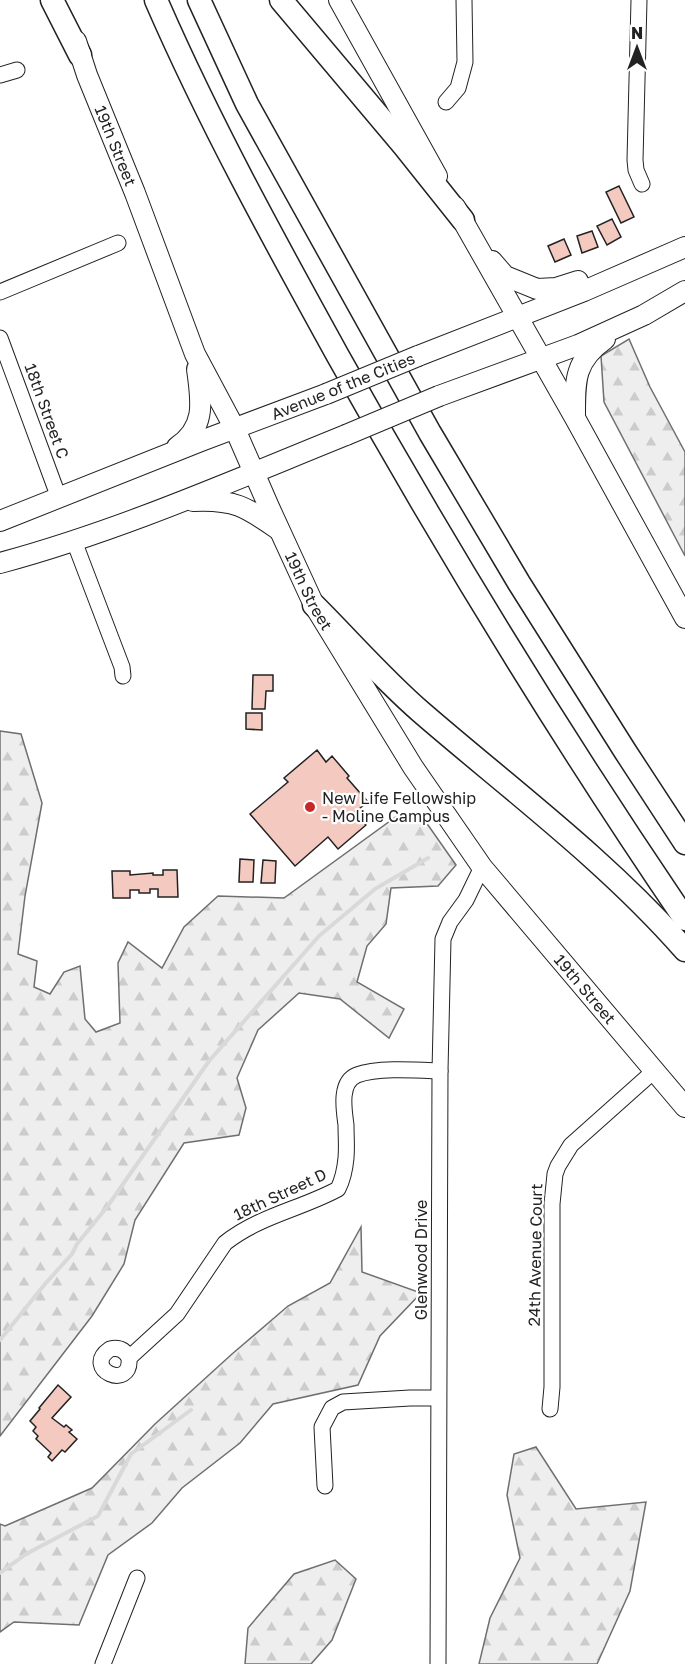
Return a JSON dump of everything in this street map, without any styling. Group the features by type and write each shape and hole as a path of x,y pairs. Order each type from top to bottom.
{"highway":[{"path":"52,0 80,55"},
{"path":"156,0 233,162 393,455 533,687 615,816 685,920"},
{"path":"199,0 248,105 430,433 572,668 685,843"},
{"path":"280,0 404,146 463,220"},
{"path":"314,605 353,643 379,674 556,825 644,905 685,950"}],"main road":[{"name":"19th Street","path":"63,0 80,55 195,354 235,429 314,605 413,767 482,867 685,1107"},
{"path":"339,0 685,618"},
{"path":"474,242 505,276 537,289 556,288 626,262 685,235"},
{"name":"Avenue of the Cities","path":"0,521 584,291 685,247"},
{"path":"0,563 74,541 182,501 439,396 578,345 644,315 685,291"},
{"path":"575,418 575,385 580,368 588,354 597,345 626,323"},
{"path":"160,459 187,440 201,414 202,402 195,354"},
{"path":"182,501 231,502 249,510 280,530"}],"street":[{"path":"446,102 458,88 465,62 464,0"},
{"path":"639,0 635,160 636,170 642,184"},
{"path":"0,75 17,70"},
{"path":"0,292 118,243"},
{"name":"18th Street C","path":"0,338 59,498"},
{"path":"74,541 122,666 123,676"},
{"name":"Glenwood Drive","path":"438,1664 440,1071 443,939 450,922 466,900 482,867"},
{"name":"18th Street D","path":"129,1358 177,1314 225,1243 264,1220 338,1189 343,1177 346,1158 344,1107 345,1090 350,1079 367,1072 440,1071"},
{"name":"24th Avenue Court","path":"550,1409 552,1204 555,1174 571,1145 654,1071"},
{"path":"325,1486 322,1427 332,1408 343,1402 438,1398"},
{"path":"103,1664 138,1578"}],"green space":[{"path":"629,339 650,387 685,452 685,556 604,402 601,356"},
{"path":"0,731 21,734 42,803 25,896 18,954 37,961 34,987 50,994 64,972 80,966 85,1019 96,1032 120,1023 118,963 128,942 162,968 184,927 218,896 284,898 397,816 421,815 456,865 438,886 391,888 386,924 367,946 357,982 404,1009 389,1038 340,999 299,993 258,1030 237,1078 246,1108 239,1135 184,1143 135,1220 124,1264 92,1316 0,1436"},
{"path":"361,1227 362,1272 421,1293 380,1336 358,1385 273,1404 240,1443 182,1488 152,1523 108,1555 79,1625 14,1622 0,1632 0,1524 5,1526 92,1488 155,1424 232,1354 288,1306 330,1283"},
{"path":"536,1447 576,1509 646,1502 630,1591 597,1664 479,1664 490,1618 520,1558 507,1495 514,1454"},
{"path":"335,1560 356,1579 332,1640 311,1664 245,1664 248,1628 294,1574"}],"building":[{"path":"619,186 634,217 621,223 606,192"},
{"path":"612,219 621,237 607,245 597,226"},
{"path":"592,231 598,247 582,253 577,236"},
{"path":"564,239 571,255 555,262 548,246"},
{"path":"253,675 273,675 273,691 266,691 265,709 252,709"},
{"path":"246,713 262,713 262,730 246,729"},
{"name":"New Life Fellowship - Moline Campus","path":"317,750 326,762 332,756 368,802 355,812 366,825 338,849 328,837 295,866 250,814 288,782 284,778"},
{"path":"240,859 254,860 253,882 239,882"},
{"path":"263,860 276,861 275,883 261,883"},
{"path":"163,870 177,870 178,897 158,897 158,889 150,889 150,893 130,890 130,898 113,898 112,871 130,871 130,875 153,873 153,875 163,875"},
{"path":"58,1385 71,1397 52,1418 72,1430 69,1432 77,1439 65,1452 62,1450 52,1461 48,1457 51,1453 36,1439 38,1436 33,1431 36,1427 30,1421"}],"waterway":[{"path":"0,1340 72,1254 209,1061 319,936 375,889 428,858"},
{"path":"0,1573 26,1554 98,1516 131,1454 191,1410"}],"place":[{"name":"New Life Fellowship - Moline Campus","path":"310,807"}]}
